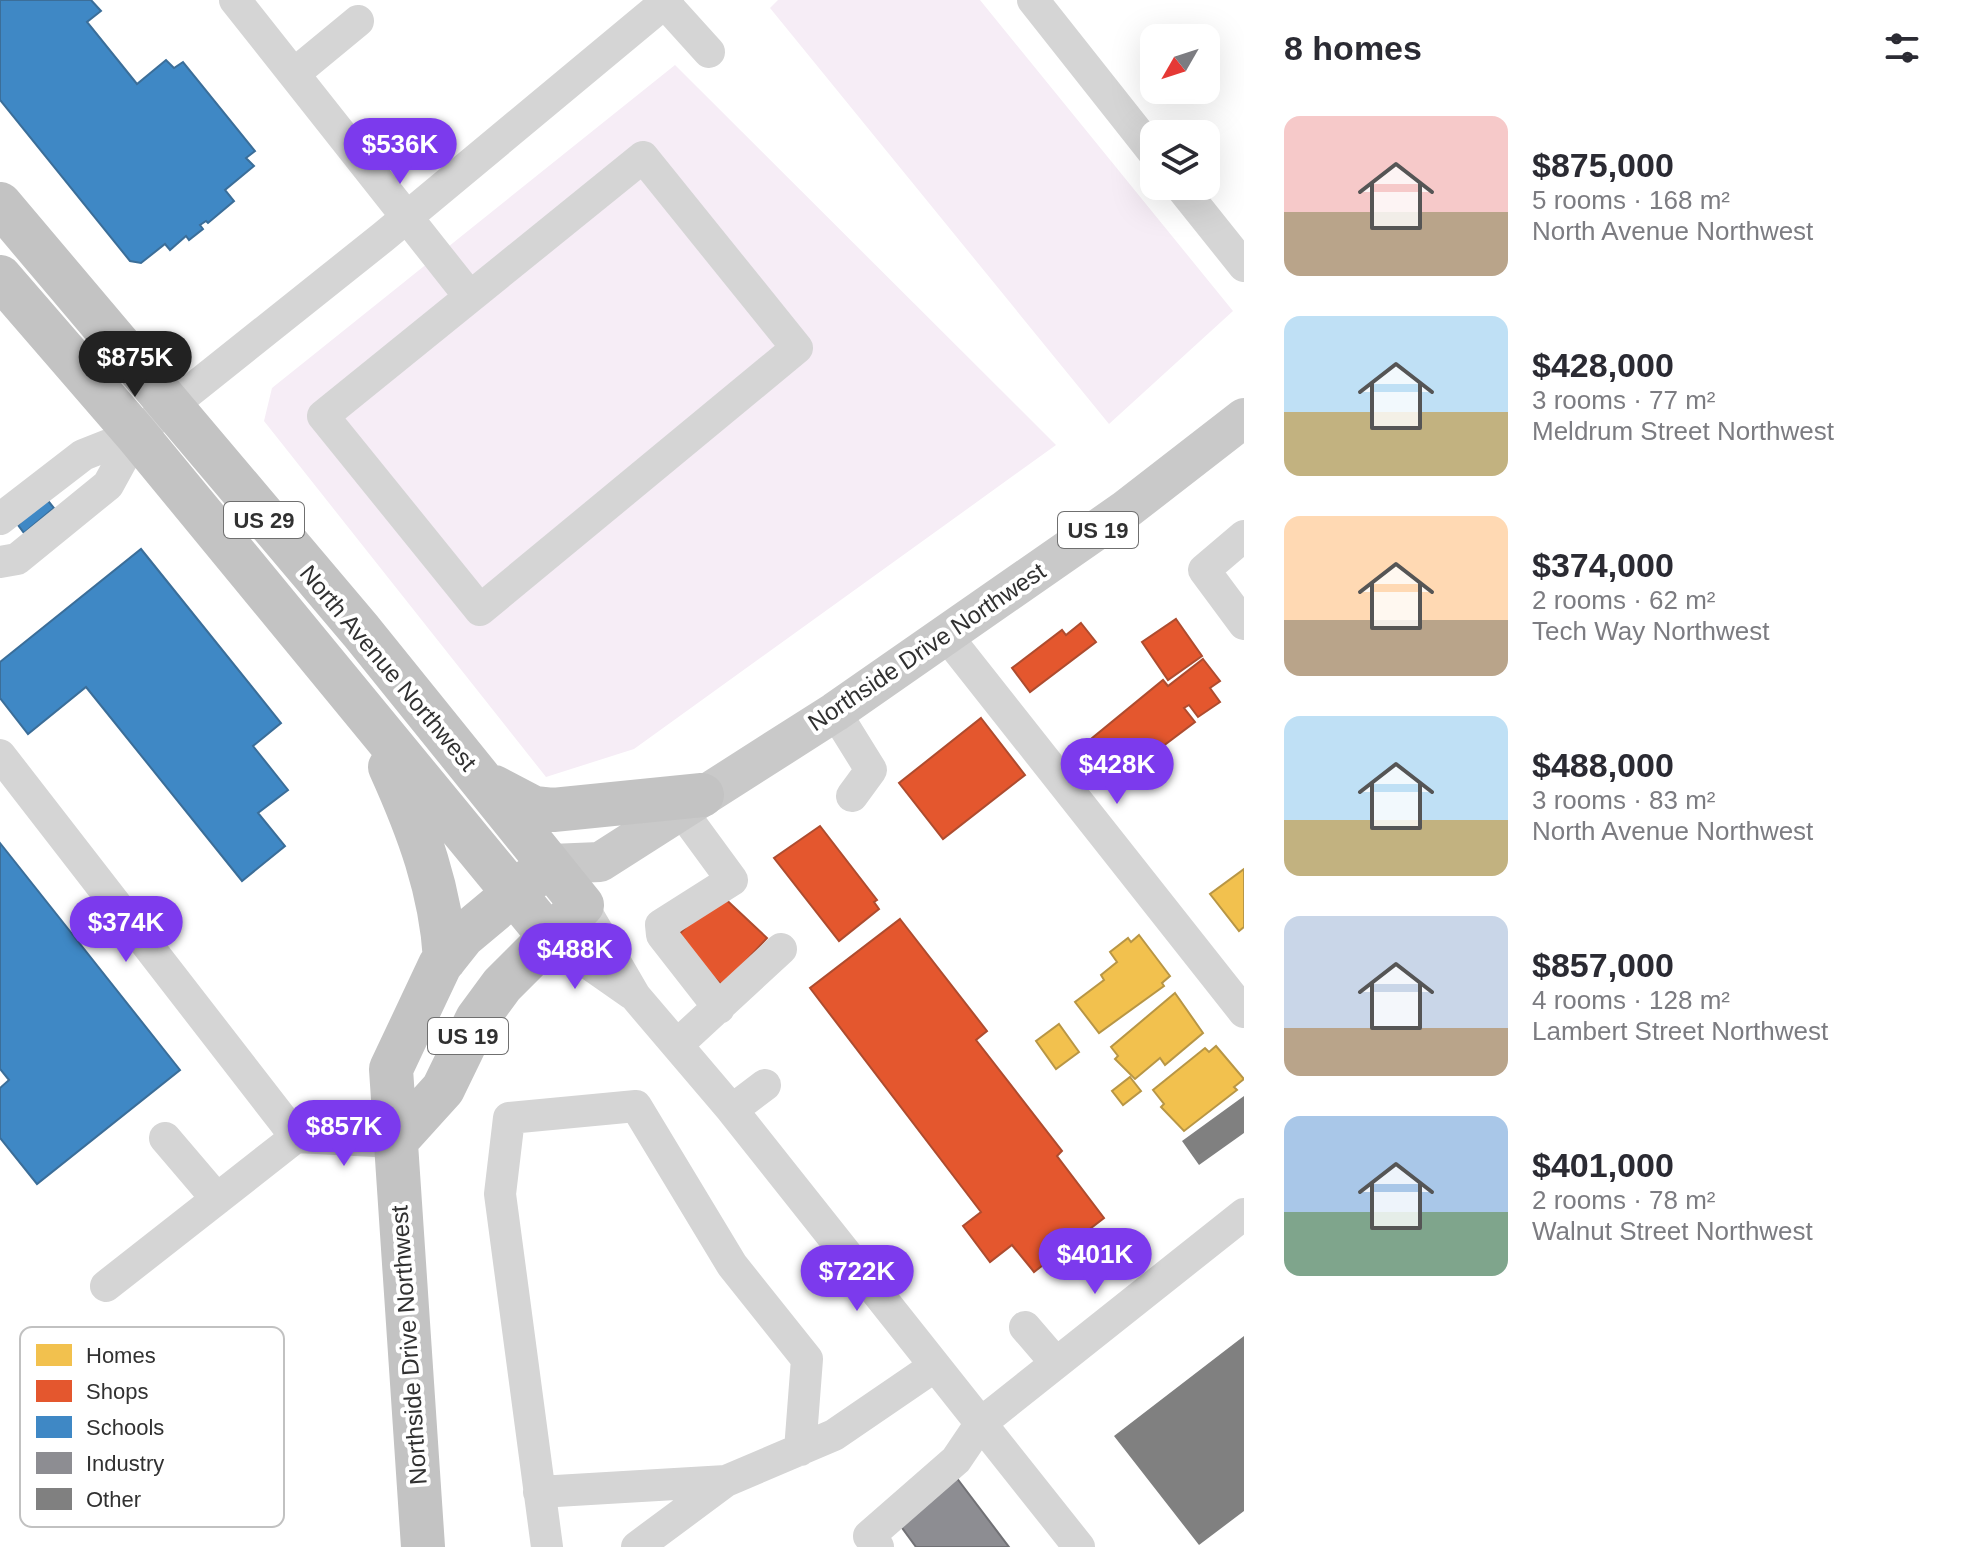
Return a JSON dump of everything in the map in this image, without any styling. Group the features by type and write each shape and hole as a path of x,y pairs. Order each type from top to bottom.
{"highway":[{"name":"North Avenue Northwest","path":"0,204 152,421 364,710 549,936"},
{"name":"North Avenue Northwest","path":"0,277 152,421 361,631 582,905"},
{"path":"364,710 423,844 439,905 445,959"},
{"name":"US 29","path":"479,778 534,808 553,810 691,802"},
{"name":"Northside Drive Northwest","path":"423,1547 391,1069 445,959 463,936 551,864"},
{"name":"US 19","path":"395,1142 443,1089 477,1019 502,985 582,905"}],"main road":[{"name":"Northside Drive Northwest","path":"600,862 835,712 1124,511 1244,418"},
{"path":"551,864 600,862"},
{"name":"US 19","path":"582,905 600,862"}],"street":[{"path":"235,0 470,297"},
{"path":"1033,0 1140,135"},
{"path":"0,519 83,455 152,421 405,218 664,1 709,52"},
{"path":"295,73 358,21"},
{"path":"643,157 797,348 480,610 323,416 470,297 643,157"},
{"path":"1191,200 1244,266"},
{"path":"0,562 17,559 108,485 152,421"},
{"path":"1244,536 1204,570 1244,624"},
{"path":"946,635 1244,1012"},
{"path":"835,712 871,770 852,796"},
{"path":"0,755 296,1137"},
{"path":"691,802 732,880 661,925 662,935 719,1008"},
{"name":"North Avenue Northwest","path":"582,905 635,996 732,1110 1079,1547"},
{"name":"North Avenue Northwest","path":"549,936 635,996"},
{"path":"677,1045 781,949"},
{"path":"732,1110 765,1085"},
{"path":"547,1547 500,1194 509,1118 636,1106 732,1265 807,1359 800,1450"},
{"path":"106,1286 296,1137 395,1142"},
{"path":"165,1138 217,1199"},
{"path":"878,1547 869,1536 956,1460 981,1423 1244,1214"},
{"path":"1025,1327 1056,1363"},
{"path":"637,1547 726,1481 834,1435 935,1366"},
{"path":"539,1492 726,1481"}],"shaded area":[{"path":"778,0 980,0 1233,311 1109,424 770,8"},
{"path":"675,65 1056,445 634,749 546,777 264,421 272,388"}],"building: Homes":[{"path":"1244,869 1244,927 1239,931 1210,894"},
{"path":"1139,935 1170,976 1162,983 1164,986 1099,1033 1075,1002 1104,980 1101,975 1117,962 1110,952 1128,938 1131,942"},
{"path":"1175,993 1203,1033 1165,1065 1160,1058 1135,1079 1115,1059 1118,1056 1111,1047"},
{"path":"1059,1024 1079,1052 1056,1069 1036,1041"},
{"path":"1216,1046 1244,1079 1234,1087 1237,1090 1184,1131 1161,1107 1164,1104 1153,1090 1205,1048 1209,1052"},
{"path":"1130,1077 1141,1091 1123,1105 1112,1091"}],"building: Shops":[{"path":"1176,619 1202,656 1168,680 1142,642"},
{"path":"1081,623 1096,642 1030,692 1012,668 1062,630 1066,635"},
{"path":"1203,659 1220,681 1210,688 1220,702 1198,717 1189,705 1184,708 1195,722 1130,771 1128,769 1119,775 1091,739 1163,680 1168,686"},
{"path":"981,718 1025,775 943,839 899,783"},
{"path":"820,826 877,900 874,902 879,909 839,941 774,858"},
{"path":"718,892 767,938 723,986 674,940"},
{"path":"900,919 987,1031 976,1040 1062,1151 1057,1156 1104,1218 1034,1272 1012,1245 990,1262 963,1226 981,1212 810,988"}],"building: Schools":[{"path":"0,0 91,0 101,11 87,22 137,84 166,60 174,68 183,62 255,151 246,158 254,166 225,190 234,201 208,223 206,221 200,225 203,229 189,240 186,236 170,250 165,244 141,263 130,261 0,100"},
{"path":"45,497 54,508 24,533 18,525"},
{"path":"141,549 281,723 253,746 288,790 258,813 285,846 242,881 86,687 28,734 0,698 0,662"},
{"path":"0,843 180,1070 37,1184 0,1138 0,1088 9,1080 0,1069"}],"building: Industry":[{"path":"956,1477 1009,1547 916,1547 897,1521"}],"building: Other":[{"path":"1244,1096 1244,1133 1199,1165 1182,1141"},
{"path":"1244,1336 1244,1511 1199,1545 1114,1436"}]}
